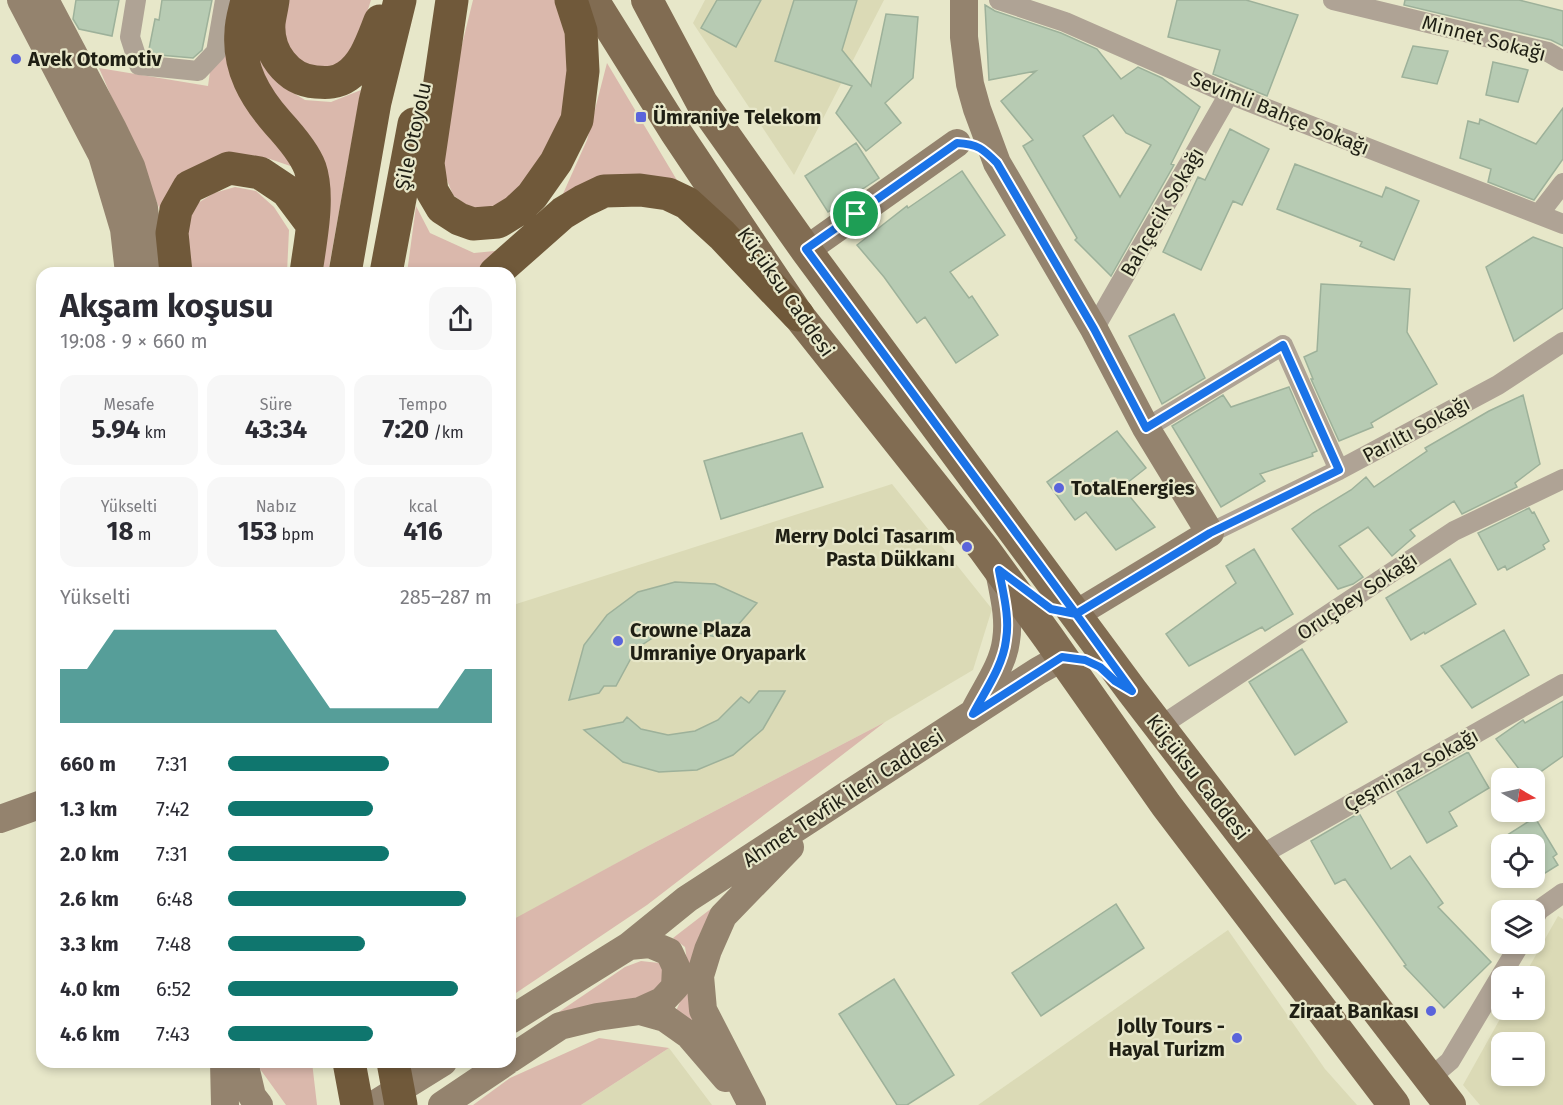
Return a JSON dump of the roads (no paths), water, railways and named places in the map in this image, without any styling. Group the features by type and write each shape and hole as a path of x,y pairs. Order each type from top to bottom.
{"highway":[{"path":"247,0 240,32 242,59 249,84 264,107 290,136 310,166 316,192 307,267"},
{"path":"273,0 269,24 271,42 276,56 288,73 307,81 330,83 347,76 365,57 389,0"},
{"path":"346,267 375,102 400,0"},
{"path":"450,0 428,163 432,191 442,208 472,224 498,222 516,211 532,196 556,162 577,120 583,71 581,31 571,0"},
{"name":"Şile Otoyolu","path":"387,267 419,101 450,0"},
{"path":"175,267 172,233 176,210 189,187 229,168 260,173 287,191 311,223"},
{"path":"502,267 563,213 604,191 640,190 668,194 687,203 722,235 798,315"},
{"path":"350,1068 357,1105"},
{"path":"394,1068 401,1105"}],"main road":[{"name":"Küçüksu Caddesi","path":"593,0 675,131 798,315 999,570 1166,805 1394,1105"},
{"name":"Küçüksu Caddesi","path":"647,0 702,103 806,249 1159,727 1450,1105"},
{"path":"999,570 1051,609 1076,614"},
{"path":"1062,657 1085,660 1100,667 1115,681 1132,691"}],"street":[{"path":"21,0 102,155 124,229 128,267"},
{"path":"45,0 131,166 144,208 151,267"},
{"path":"136,0 130,37 140,65 198,71 216,52 225,0"},
{"path":"957,143 960,122 958,61 964,0"},
{"path":"964,0 964,37 970,84 997,163 1094,329 1146,428 1210,533"},
{"name":"Sevimli Bahçe Sokağı","path":"999,0 1065,22 1229,94 1563,224"},
{"name":"Minnet Sokağı","path":"1334,0 1548,52 1563,61"},
{"name":"Bahçecik Sokağı","path":"1094,329 1229,94"},
{"path":"806,249 957,143 982,148 997,163"},
{"path":"1539,214 1563,183"},
{"name":"Parıltı Sokağı","path":"1076,614 1210,533 1339,470 1498,385 1563,342"},
{"path":"1146,428 1283,345 1339,470"},
{"name":"Oruçbey Sokağı","path":"1159,727 1454,531 1563,479"},
{"path":"973,714 998,667 1006,641 1007,610 999,570"},
{"name":"Ahmet Tevfik İleri Caddesi","path":"516,1016 629,946 687,899 1062,657"},
{"name":"Çeşminaz Sokağı","path":"1259,856 1563,684"},
{"path":"751,1105 703,1010 700,976 708,950 723,916 835,804"},
{"path":"0,819 36,806"},
{"path":"1545,906 1563,893"},
{"path":"516,1055 560,1026 597,1017 640,1011 662,1000 675,987 676,967 669,952 650,944 629,946"},
{"path":"1430,1078 1450,1061 1514,954"},
{"path":"640,1011 665,1018 689,1035 751,1105"},
{"path":"224,1068 225,1105"},
{"path":"245,1068 252,1096 259,1105"},
{"path":"374,1105 433,1068"},
{"path":"441,1105 497,1068"}],"place":[{"name":"Avek Otomotiv","path":"16,59"},
{"name":"Ümraniye Telekom","path":"641,117"},
{"name":"TotalEnergies","path":"1059,488"},
{"name":"Merry Dolci Tasarım Pasta Dükkanı","path":"967,547"},
{"name":"Crowne Plaza Umraniye Oryapark","path":"618,641"},
{"name":"Ziraat Bankası","path":"1431,1011"},
{"name":"Jolly Tours - Hayal Turizm","path":"1237,1038"}]}
